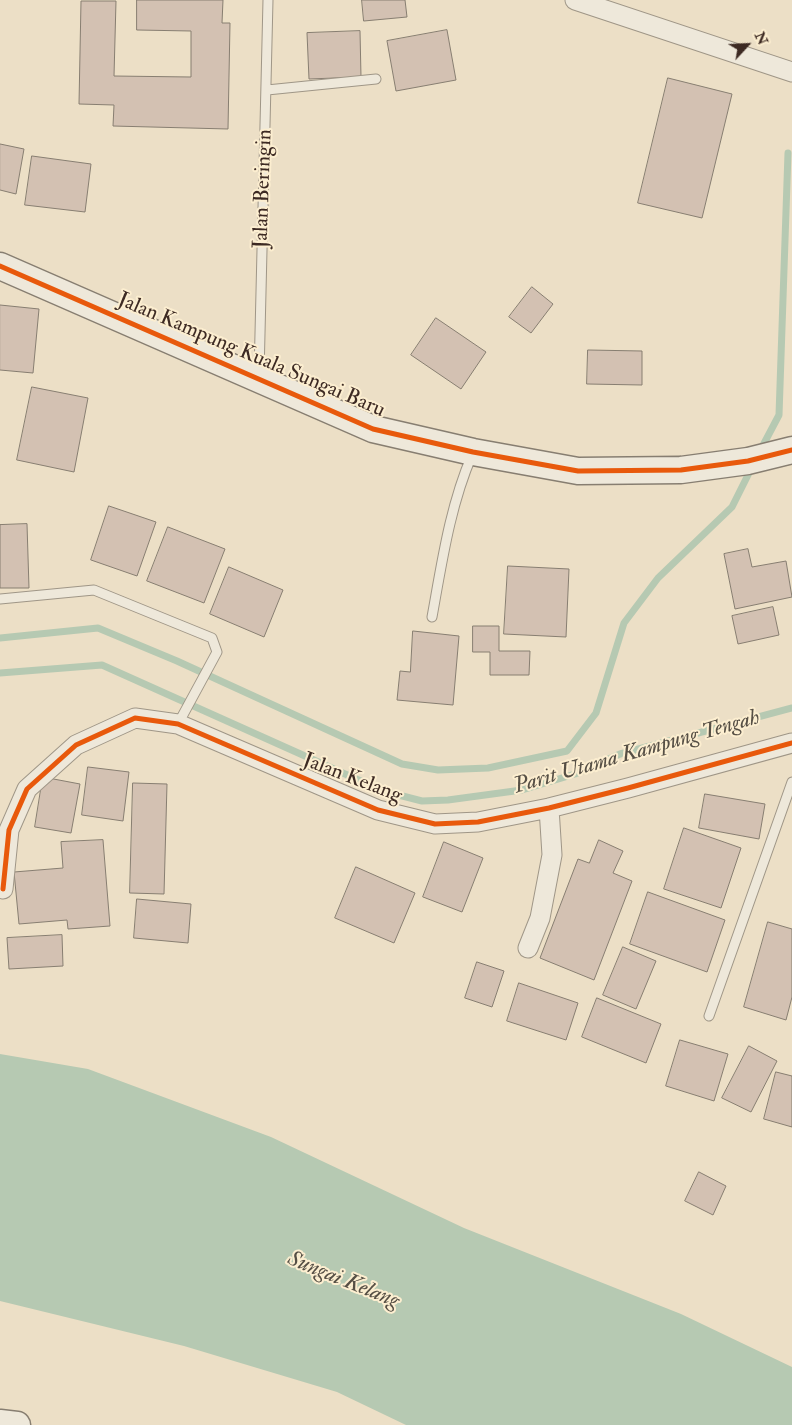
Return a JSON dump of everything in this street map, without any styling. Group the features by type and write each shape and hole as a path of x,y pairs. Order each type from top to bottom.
{"street":[{"path":"575,0 792,72"},
{"name":"Jalan Kampung Kuala Sungai Baru","path":"0,266 373,429 473,452 578,471 682,470 748,461 783,452"},
{"name":"Jalan Kelang","path":"3,889 9,830 27,789 76,745 135,718 178,724 378,810 435,824 478,822 549,808 792,743"},
{"path":"528,948 540,918 552,855 549,808"},
{"path":"0,1422 18,1425"}],"lane":[{"name":"Jalan Beringin","path":"258,378 268,0"},
{"path":"267,90 376,79"},
{"path":"432,618 451,515 461,481 473,452"},
{"path":"0,599 94,590 212,638 217,652 178,724"},
{"path":"709,1016 792,782"}],"water":[{"name":"Sungai Kelang","path":"0,1054 88,1069 271,1137 464,1228 681,1314 792,1367 792,1425 406,1425 337,1392 184,1346 0,1301"}],"building":[{"path":"137,0 223,0 222,23 230,23 228,129 113,126 114,105 79,104 81,1 116,1 114,76 191,77 191,31 137,30"},
{"path":"362,0 405,0 407,17 364,21"},
{"path":"447,30 456,80 396,91 387,41"},
{"path":"360,31 361,77 309,79 307,33"},
{"path":"668,78 732,94 702,218 638,203"},
{"path":"0,144 24,149 16,194 0,190"},
{"path":"32,156 91,164 85,212 25,205"},
{"path":"532,287 553,304 531,333 509,317"},
{"path":"0,305 39,309 33,373 0,370"},
{"path":"436,318 486,352 461,389 411,355"},
{"path":"588,350 642,351 642,385 587,384"},
{"path":"32,387 88,398 74,472 17,460"},
{"path":"109,506 156,522 137,576 91,560"},
{"path":"27,524 29,588 0,588 0,525"},
{"path":"168,527 225,549 204,603 147,581"},
{"path":"748,549 752,567 786,561 792,597 735,609 724,554"},
{"path":"508,566 569,569 566,637 504,634"},
{"path":"229,567 283,590 264,637 210,614"},
{"path":"773,607 779,635 738,644 732,616"},
{"path":"473,626 499,626 499,651 530,651 529,675 490,675 490,652 473,652"},
{"path":"413,631 459,636 453,705 397,700 400,671 410,672"},
{"path":"88,767 129,772 123,821 82,815"},
{"path":"43,777 80,784 71,833 35,827"},
{"path":"133,783 167,784 164,894 130,893"},
{"path":"705,794 765,804 759,839 699,828"},
{"path":"684,828 741,848 721,908 664,889"},
{"path":"103,840 110,926 68,929 67,920 19,924 14,872 63,868 61,842"},
{"path":"599,840 623,851 613,873 632,881 594,980 540,958 578,859 589,863"},
{"path":"444,842 483,858 462,912 423,897"},
{"path":"356,867 415,893 394,943 335,918"},
{"path":"648,892 725,920 707,972 630,944"},
{"path":"137,899 191,904 188,943 134,938"},
{"path":"768,922 792,929 792,997 786,1020 744,1007"},
{"path":"62,935 63,966 9,969 7,938"},
{"path":"623,947 656,961 636,1009 603,995"},
{"path":"477,962 504,971 492,1007 465,998"},
{"path":"519,983 578,1003 566,1040 507,1021"},
{"path":"597,998 661,1024 646,1063 582,1037"},
{"path":"680,1040 728,1054 714,1101 666,1086"},
{"path":"749,1046 777,1061 751,1112 722,1098"},
{"path":"776,1072 792,1076 792,1127 764,1119"},
{"path":"699,1172 726,1186 713,1215 685,1201"}],"waterway":[{"path":"760,451 779,415 788,153"},
{"path":"0,638 98,628 177,661 402,764 438,770 488,768 567,751 596,713 624,623 658,578 732,507 752,467"},
{"name":"Parit Utama Kampung Tengah","path":"0,673 102,665 383,791 422,801 448,800 522,790 575,774 620,754 792,708"}],"cycle path":[{"path":"0,266 373,429 473,452 578,471 681,470 748,461 792,450"},
{"path":"3,889 9,830 27,789 76,745 135,718 178,724 378,810 435,824 478,822 549,808 792,743"}]}
